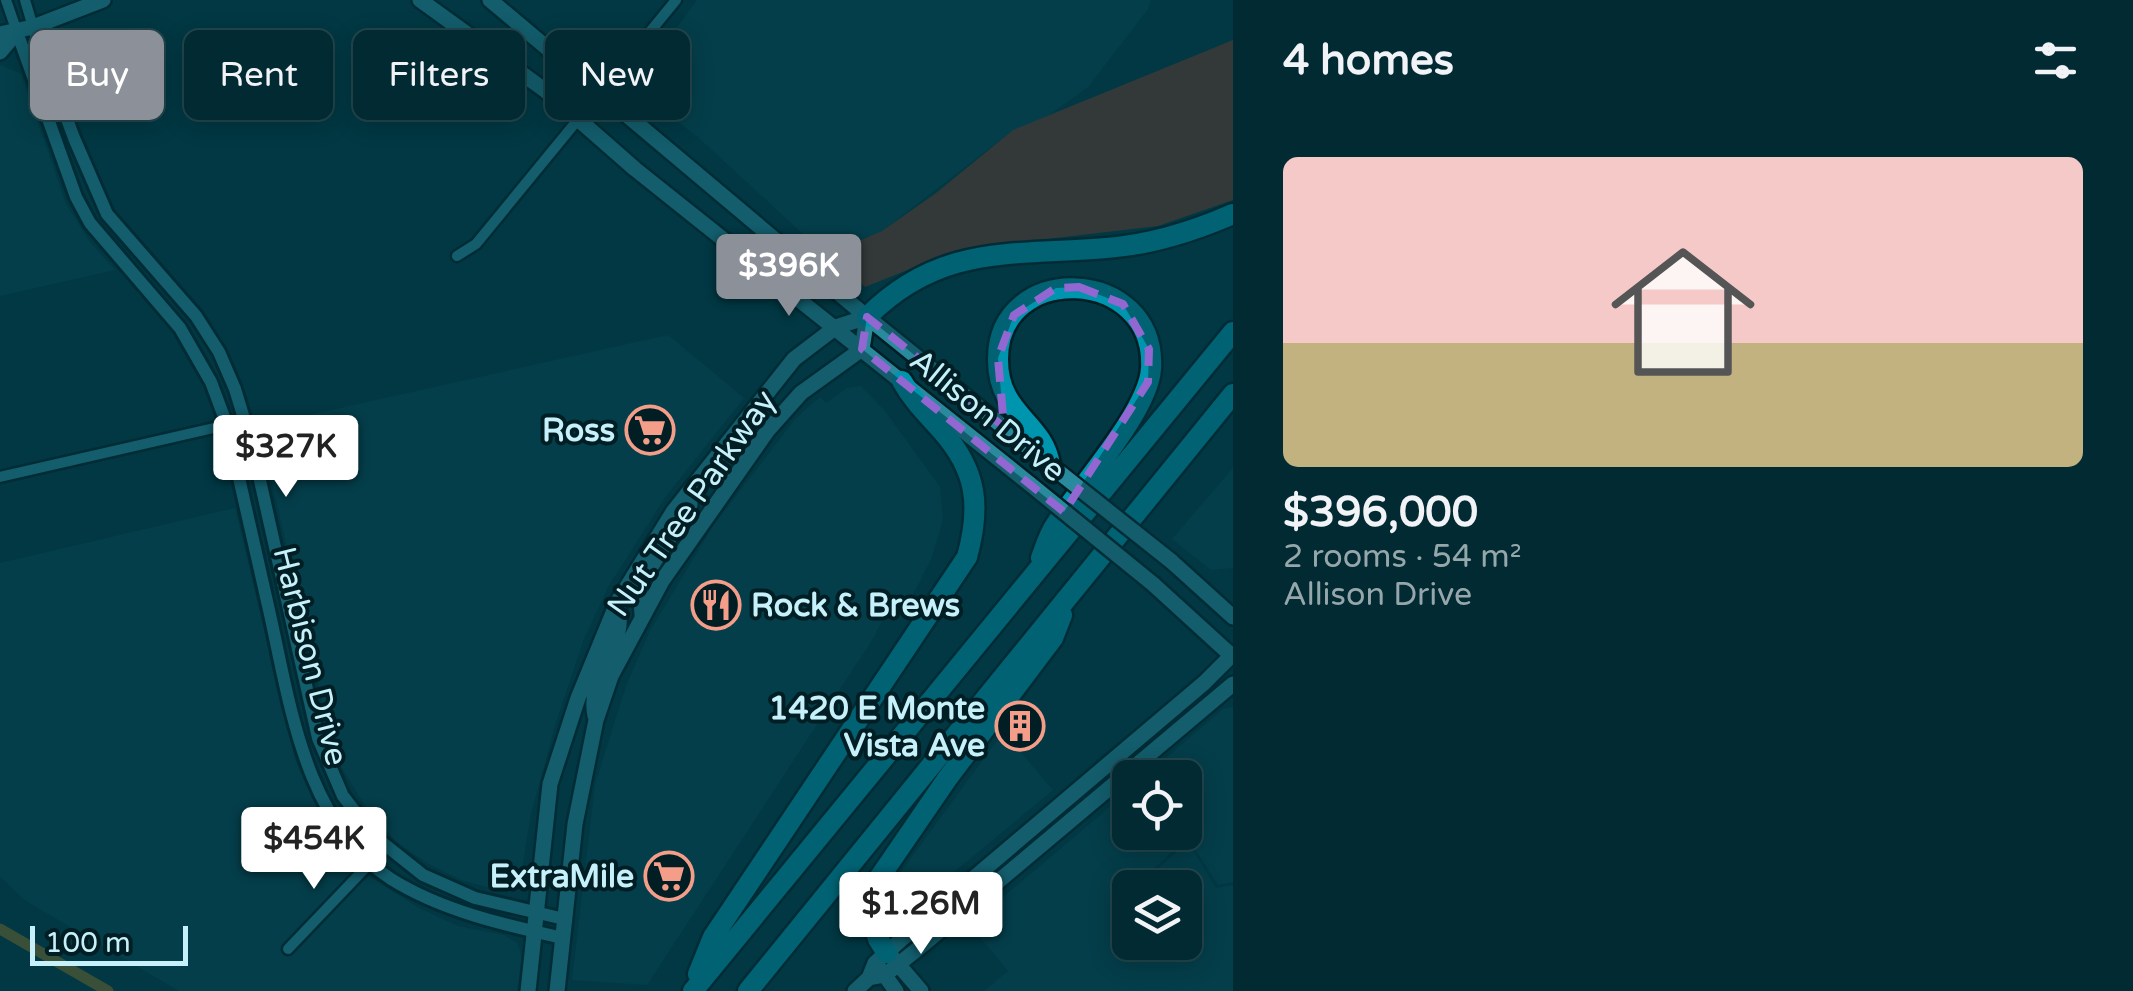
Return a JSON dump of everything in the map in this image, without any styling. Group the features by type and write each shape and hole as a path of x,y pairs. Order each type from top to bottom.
{"highway":[{"path":"867,317 906,285 988,254 1135,244 1233,214"},
{"path":"1036,570 1053,528 1116,440 1142,397 1151,370 1144,336 1123,304 1105,293 1080,286 1056,288 1033,297 1014,315 1000,340 998,358 1004,396 1048,447 1050,465"},
{"path":"692,991 1233,332"},
{"path":"692,991 713,937 967,557 976,523 967,470 951,442 914,402 902,381"},
{"path":"748,991 1233,394"},
{"path":"883,966 868,908 876,882 947,779 1053,638 1072,593"}],"main road":[{"path":"0,34 25,30 103,0"},
{"name":"Allison Drive","path":"420,0 545,90"},
{"name":"Allison Drive","path":"490,0 545,46"},
{"path":"0,52 25,30"},
{"name":"Allison Drive","path":"580,120 635,169 1153,584 1232,655"},
{"name":"Allison Drive","path":"633,120 867,317 1231,612"},
{"path":"862,348 867,317"},
{"name":"Nut Tree Parkway","path":"528,991 550,784 574,708 616,603 690,489 794,359 836,327 867,317"},
{"name":"Nut Tree Parkway","path":"557,991 575,824 596,720 611,676 662,581 768,430 801,393 862,348"},
{"path":"642,615 640,584 690,505 690,489"},
{"path":"596,720 592,699 621,624 616,603"},
{"path":"855,991 1232,655"},
{"path":"883,966 996,885 1233,684"},
{"path":"1060,832 1060,817 1090,790 1100,771"},
{"path":"996,885 1007,864 1047,829 1048,815"},
{"path":"883,966 896,991"},
{"path":"883,966 921,991"}],"street":[{"name":"Harbison Drive","path":"6,0 25,30 108,214 196,316 236,389 318,738 343,796 374,836 424,875 474,898 564,919"},
{"name":"Harbison Drive","path":"25,0 25,30 76,196 90,223 180,328 212,382 227,425 299,742 320,796 345,832 389,877 438,902 563,938"},
{"path":"651,30 676,0"},
{"path":"458,256 476,244 576,120"},
{"path":"0,477 227,425"},
{"path":"288,949 372,861"}],"highlighted area":[{"path":"1079,287 1123,304 1149,349 1148,382 1064,512 862,349 867,317 1004,427 998,358 1014,315 1056,288"}],"shaded area":[{"path":"697,0 1151,0 1088,87 1042,120 1013,130 882,231 826,255 676,120 690,120 690,30 675,30"},
{"path":"1233,40 1233,200 1158,226 1047,239 935,259 865,287 826,255 882,231 1013,130"},
{"path":"0,65 21,74 30,100 30,120 37,120 66,204 89,241 115,270 0,296"},
{"path":"668,335 744,398 666,496 608,587 584,639 556,722 530,818 520,882 501,891 461,880 398,843 371,815 341,767 259,426"},
{"path":"861,386 885,411 940,487 943,520 932,557 904,613 889,606 874,637 647,985 572,980 595,785 626,686 650,631 713,526 796,418 820,397 826,403 847,388"},
{"path":"1233,468 1233,568 1211,570 1172,539"},
{"path":"235,508 295,760 319,812 346,851 373,879 419,908 458,926 504,935 517,943 522,957 517,991 179,991 26,901 0,877 0,563"},
{"path":"1233,707 1233,882 1218,885 1195,850 1202,850 1202,760 1164,760 1223,709"},
{"path":"1011,741 1053,790 924,897 910,902 896,887 895,880 996,742"},
{"path":"1112,805 1112,850 1174,850 1152,870 1112,870 1112,960 1202,960 1202,870 1156,870 1179,850 1193,850 1216,888 1233,885 1233,991 984,991 1008,971 970,925"}],"waterway":[{"path":"0,929 108,991"}],"place":[{"name":"Ross","path":"650,430"},
{"name":"Rock & Brews","path":"716,605"},
{"name":"1420 E Monte Vista Ave","path":"1020,726"},
{"name":"ExtraMile","path":"669,876"}]}
